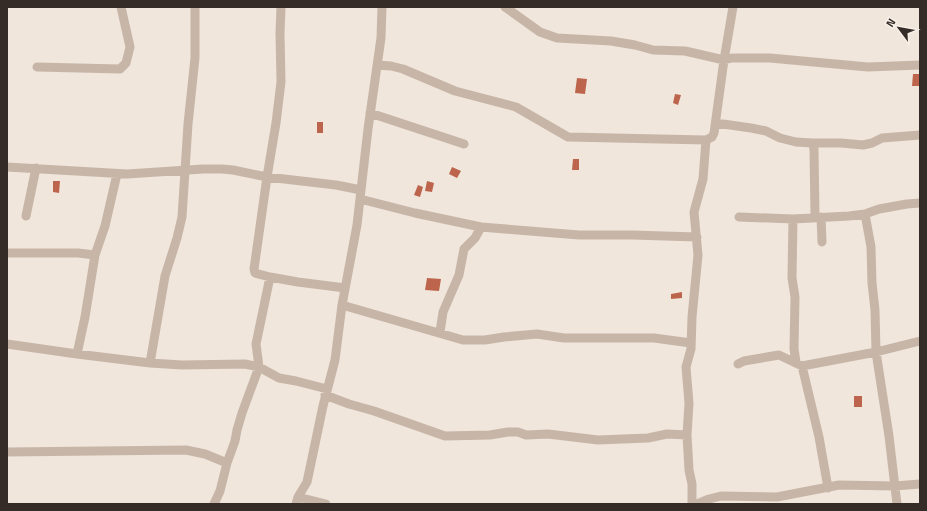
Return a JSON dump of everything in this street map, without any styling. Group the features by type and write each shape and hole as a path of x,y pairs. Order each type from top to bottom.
{"street":[{"path":"37,67 120,69 126,63 130,47 121,7"},
{"path":"150,362 165,276 182,216 195,58 195,7"},
{"path":"281,7 281,82 276,122 266,177 254,269 256,273 270,278 345,288"},
{"path":"326,504 297,501 307,482 326,392 335,360 342,305 354,246 370,113 381,38 382,7"},
{"path":"505,7 540,32 557,38 611,41 653,50 685,52 724,60 732,58 770,58 868,67 920,65"},
{"path":"377,65 403,69 455,91 516,107 568,138 706,140 714,133 724,60 734,7"},
{"path":"370,113 464,144"},
{"path":"716,123 766,131 796,142 812,143 863,145 872,143 882,138 920,135"},
{"path":"692,504 692,484 689,470 687,435 689,403 686,367 691,343 698,255 694,212 703,179 706,140"},
{"path":"812,143 814,149 818,217 822,242"},
{"path":"7,167 117,174 146,174 203,169 233,170 266,177 330,184 415,213 481,227 579,236 632,235 697,237"},
{"path":"26,216 36,168"},
{"path":"77,354 95,255 105,226 117,174"},
{"path":"740,217 793,219 849,216 866,214 879,209 920,203"},
{"path":"866,214 871,247 876,352 886,414 897,504"},
{"path":"793,219 792,278 795,297 794,348 818,429 828,488"},
{"path":"440,332 443,312 459,276 464,249 475,238 481,227"},
{"path":"7,253 78,253 95,255"},
{"path":"214,504 220,491 242,413 259,367 256,344 270,278"},
{"path":"342,305 440,332 463,340 485,340 537,334 564,338 654,338 691,343"},
{"path":"738,364 744,361 779,355 799,364 876,352 920,341"},
{"path":"7,344 77,354 182,365 245,364 259,367 279,378 296,381 326,392 349,404 379,412 445,436 490,435 518,432 526,435 548,434 598,440 648,438 667,434 687,435"},
{"path":"7,452 186,450 205,454 228,463"},
{"path":"697,504 721,496 761,500 839,485 895,486 920,484"}],"building":[{"path":"913,74 920,74 920,86 912,86"},
{"path":"577,78 587,79 585,94 575,93"},
{"path":"675,94 681,95 678,105 673,103"},
{"path":"317,122 323,122 323,133 317,133"},
{"path":"573,159 579,159 579,170 572,170"},
{"path":"452,167 461,171 457,178 449,174"},
{"path":"53,181 60,181 59,193 53,192"},
{"path":"427,181 434,183 432,192 425,191"},
{"path":"418,185 423,187 420,197 414,195"},
{"path":"427,278 441,279 439,291 425,290"},
{"path":"682,292 682,298 671,299 671,294"},
{"path":"854,396 862,396 862,407 854,407"}]}
